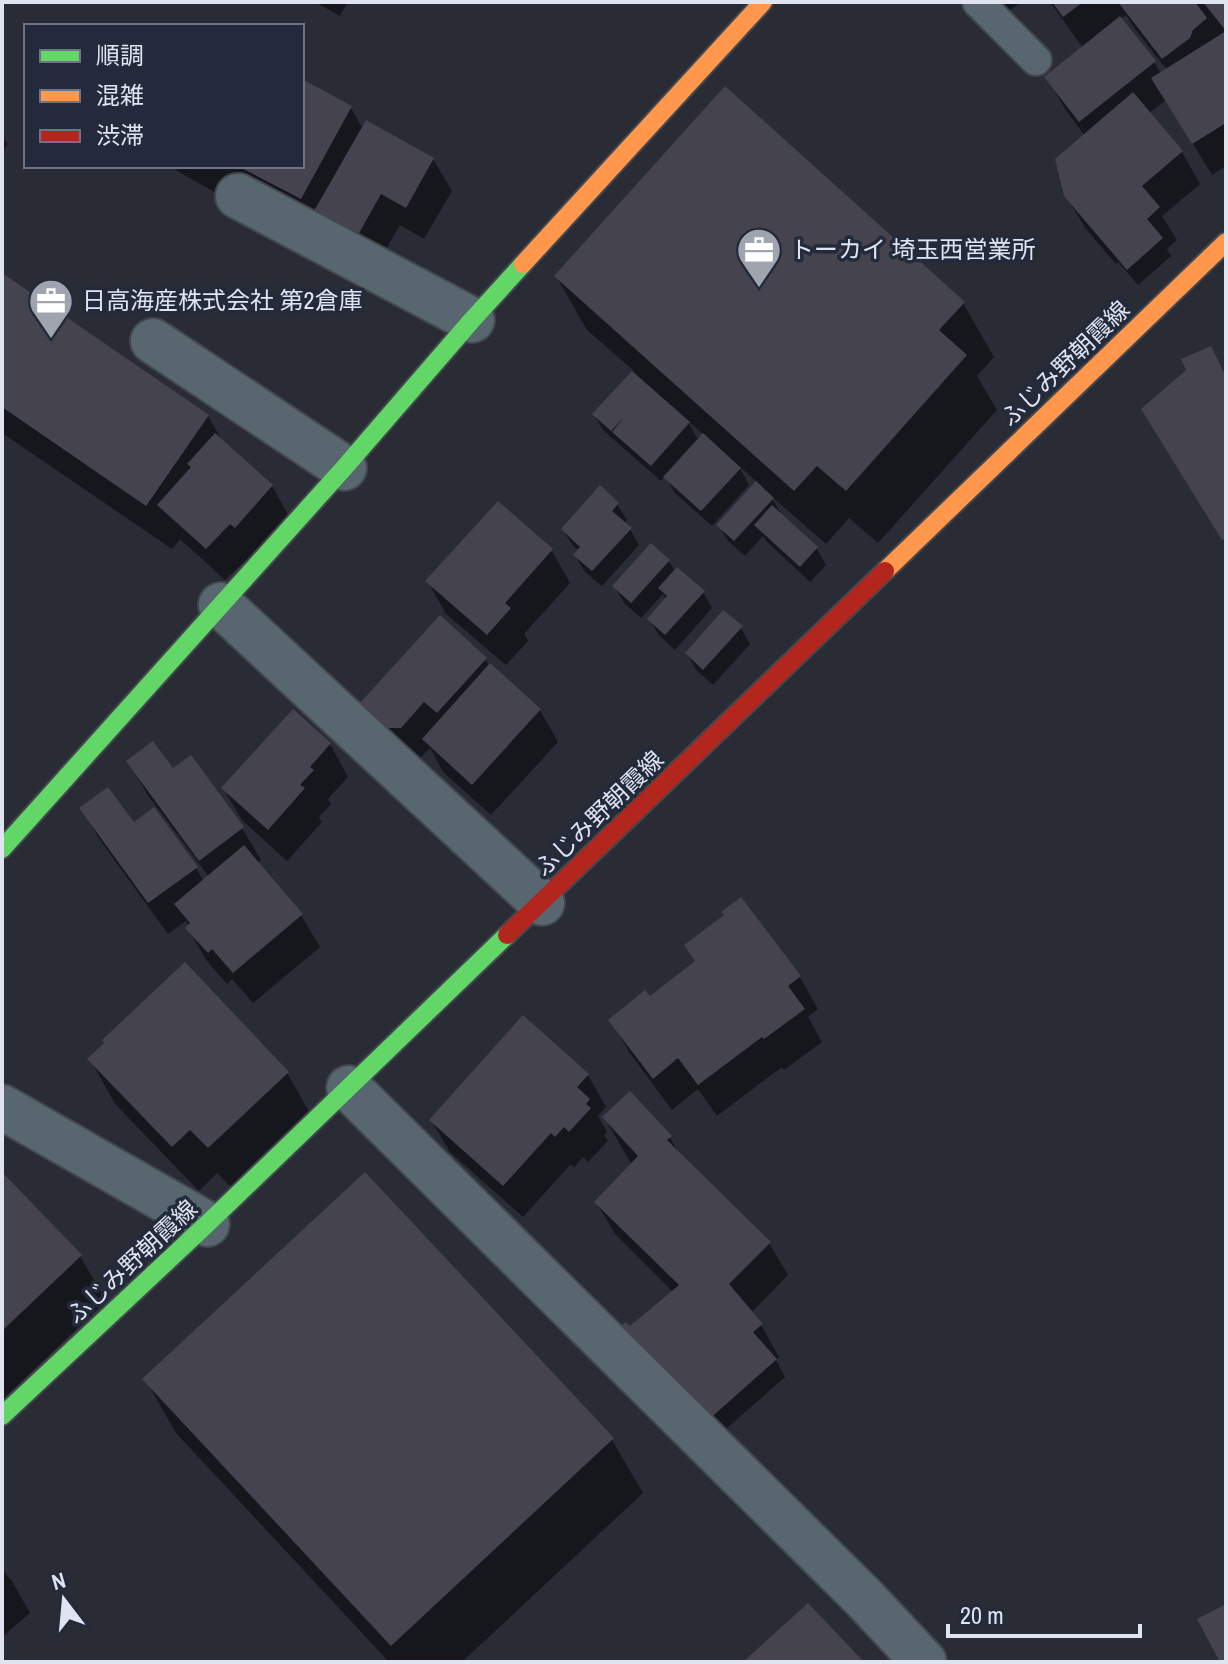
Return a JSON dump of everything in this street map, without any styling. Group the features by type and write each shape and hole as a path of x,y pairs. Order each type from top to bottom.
{"main road":[{"path":"2,849 755,4"},
{"name":"ふじみ野朝霞線","path":"2,1416 542,903 1226,242"}],"street":[{"path":"238,196 472,320"},
{"path":"153,341 344,468"},
{"path":"221,605 542,903"},
{"path":"349,1088 854,1587 924,1662"},
{"path":"2,1107 207,1224"}],"lane":[{"path":"978,2 1036,60"}],"building":[{"path":"1052,2 1083,2 1063,17"},
{"path":"1118,2 1195,2 1207,18 1193,30 1190,38 1162,59"},
{"path":"1203,2 1226,2 1226,31"},
{"path":"1120,16 1156,61 1079,122 1044,77"},
{"path":"1226,31 1226,123 1192,144 1151,78"},
{"path":"304,80 352,106 301,199 242,168 304,168"},
{"name":"トーカイ 埼玉西営業所","path":"725,86 965,302 939,330 967,355 846,491 817,466 794,491 554,276"},
{"path":"1133,92 1183,151 1142,186 1160,207 1147,219 1163,238 1127,270 1064,196 1055,159"},
{"path":"366,120 434,158 406,208 381,194 358,235 314,211"},
{"name":"日高海産株式会社 第2倉庫","path":"2,273 209,415 146,506 2,407"},
{"path":"1211,346 1226,377 1226,538 1222,540 1141,409 1186,370 1181,359"},
{"path":"632,371 690,422 651,466 612,432 624,417 611,431 592,414"},
{"path":"215,433 273,485 235,528 230,524 206,549 157,505 191,467 187,464"},
{"path":"703,433 741,468 701,511 663,477"},
{"path":"756,481 774,498 734,541 716,525"},
{"path":"600,485 619,503 612,511 632,528 592,571 573,555 580,547 561,529"},
{"path":"498,501 553,549 505,603 511,608 487,635 425,581"},
{"path":"772,505 818,547 800,567 754,525"},
{"path":"651,543 670,560 631,603 612,586"},
{"path":"677,567 705,591 665,635 647,619 667,596 658,588"},
{"path":"723,610 743,626 703,670 685,653"},
{"path":"440,615 487,658 437,713 424,702 401,728 385,728 359,704"},
{"path":"490,663 541,709 472,785 422,739"},
{"path":"293,709 331,743 310,767 314,770 300,785 305,788 268,830 221,788"},
{"path":"153,741 173,768 191,755 244,827 199,861 126,761"},
{"path":"108,787 134,822 154,807 198,867 148,903 79,808"},
{"path":"244,845 303,914 233,973 212,949 208,953 185,928 190,923 174,904"},
{"path":"741,897 801,976 788,986 805,1009 698,1085 678,1058 653,1079 608,1020 645,990 650,996 695,961 684,945 724,915 721,912"},
{"path":"185,962 289,1072 208,1148 190,1130 172,1147 87,1059 104,1043 102,1040"},
{"path":"523,1015 589,1074 577,1087 590,1099 586,1104 591,1108 569,1132 564,1127 555,1137 551,1133 503,1186 429,1120"},
{"path":"630,1091 672,1136 667,1140 771,1242 729,1284 763,1324 753,1332 777,1359 706,1422 616,1331 625,1322 630,1326 679,1285 594,1202 638,1156 602,1117"},
{"path":"2,1172 82,1255 2,1331"},
{"path":"365,1172 614,1438 391,1646 142,1379"},
{"path":"808,1603 864,1662 743,1662"},
{"path":"1226,1604 1226,1662 1220,1662 1197,1619"}],"traffic: fast":[{"path":"2,849 523,264"},
{"path":"2,1416 507,935"}],"traffic: slow":[{"path":"523,264 763,2"},
{"path":"885,571 1226,242"}],"traffic: jam":[{"path":"507,935 885,571"}],"place":[{"name":"トーカイ 埼玉西営業所","path":"759,289"},
{"name":"日高海産株式会社 第2倉庫","path":"51,340"}]}
